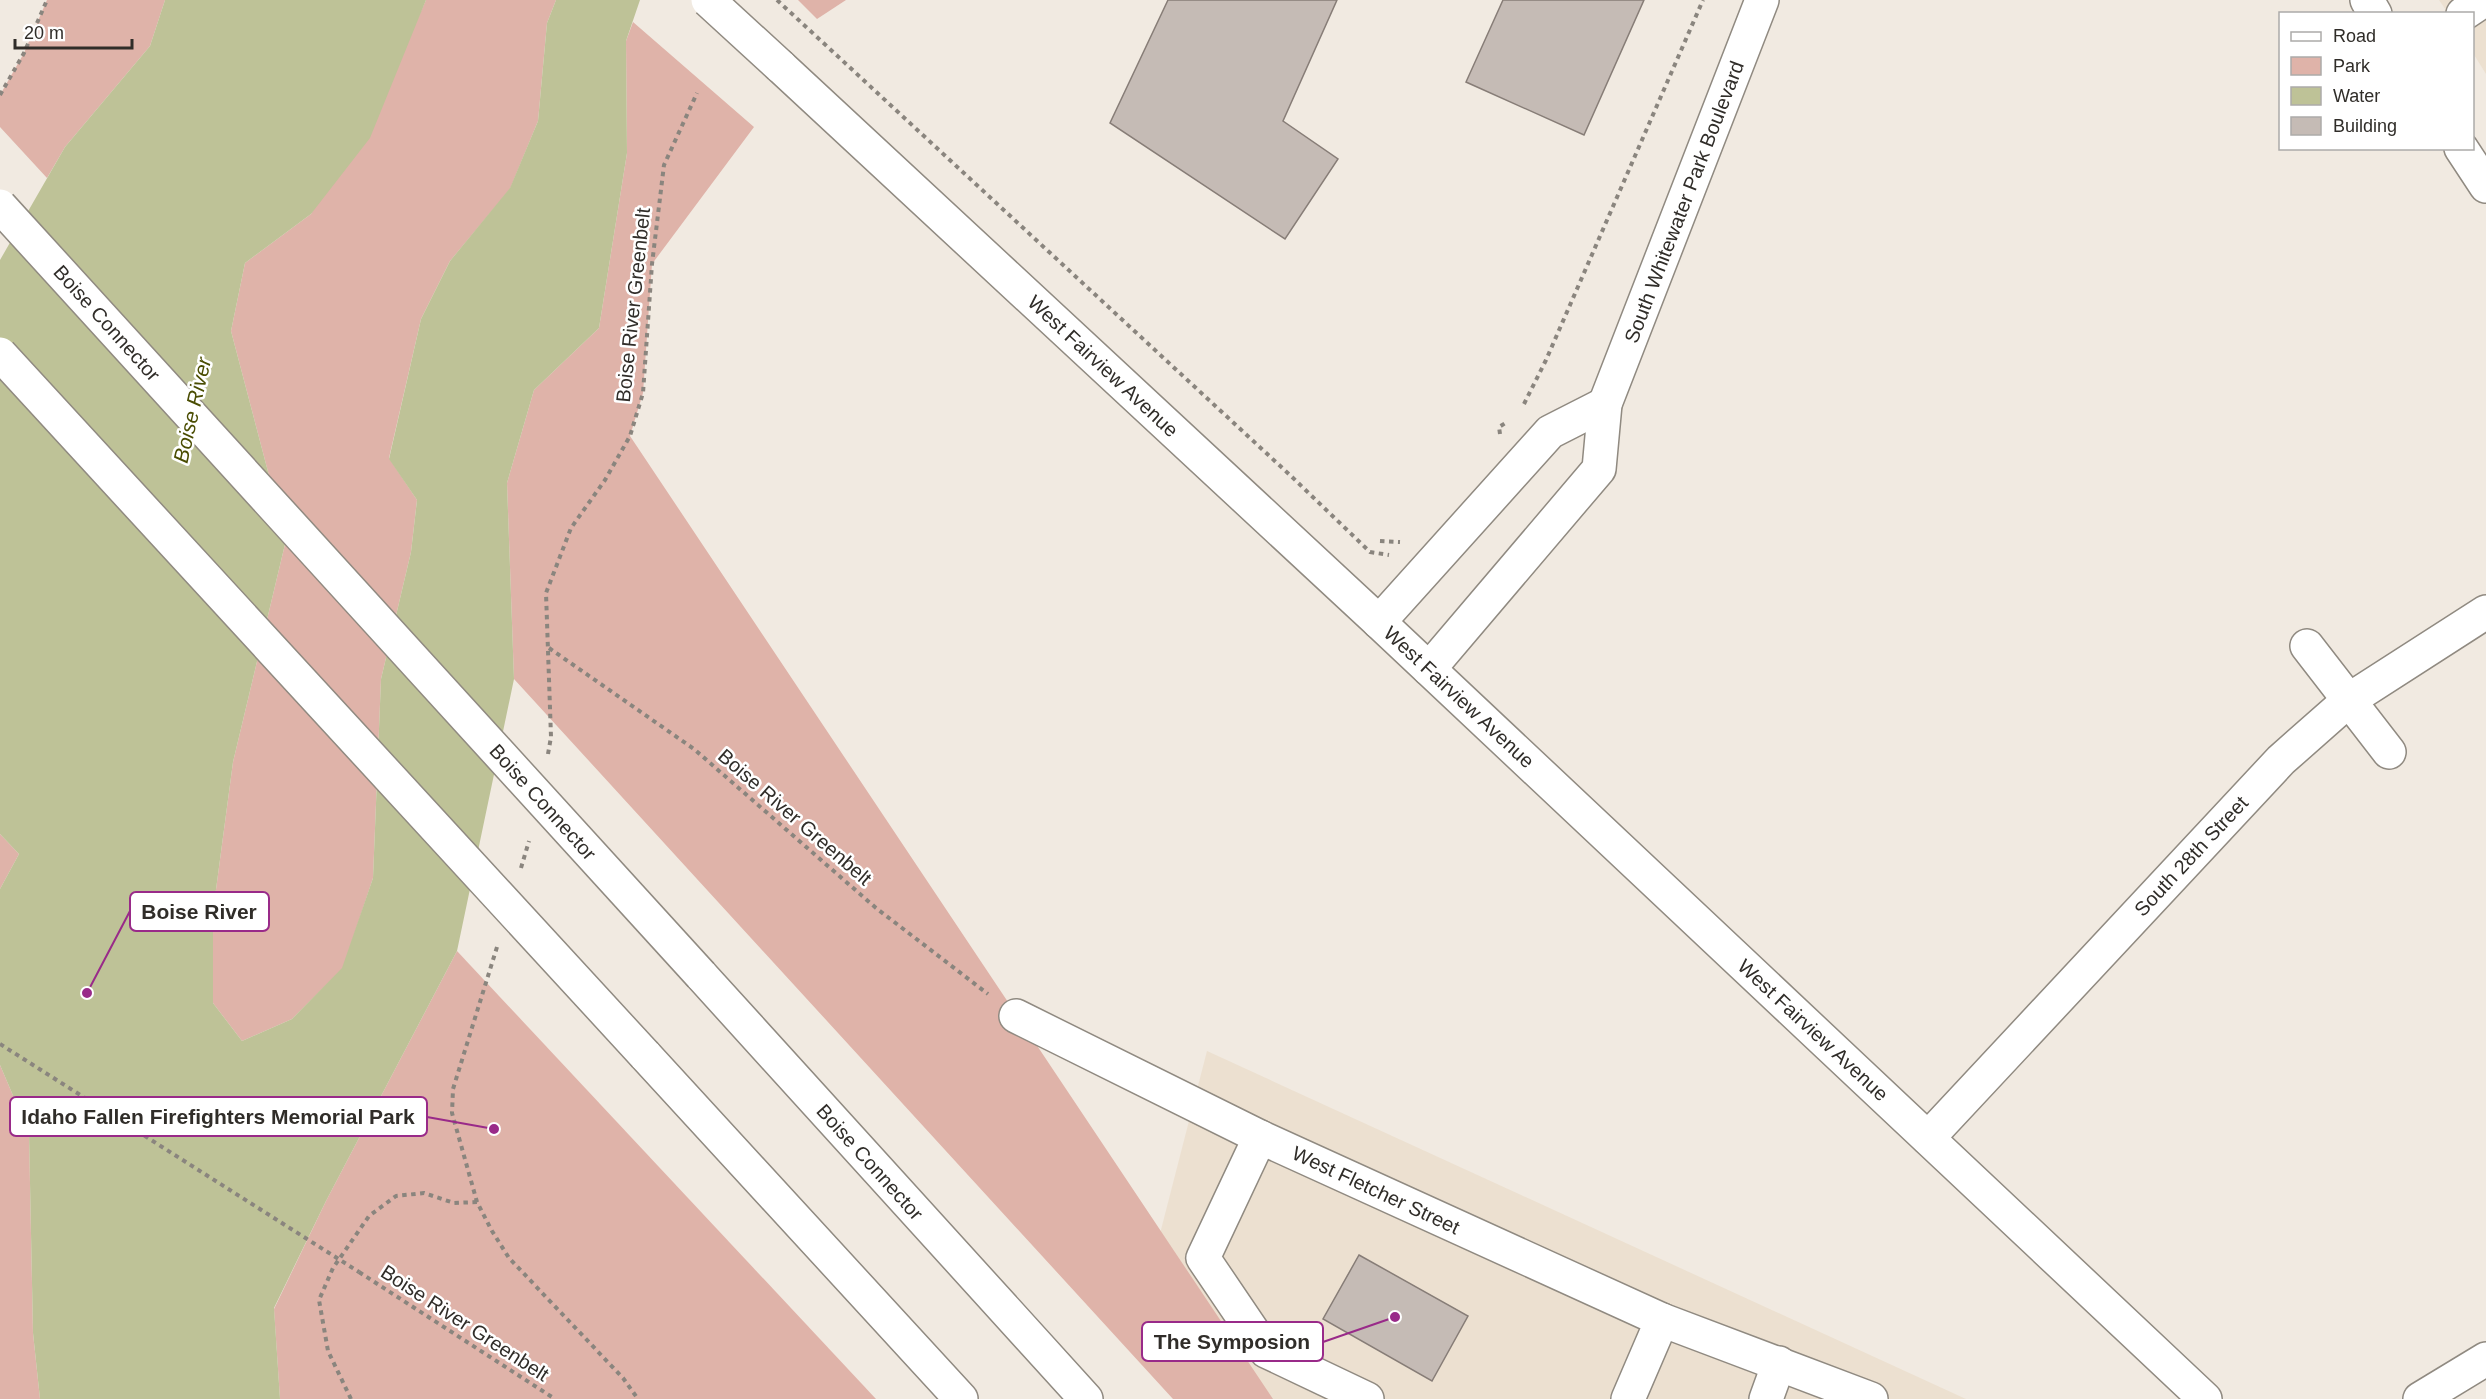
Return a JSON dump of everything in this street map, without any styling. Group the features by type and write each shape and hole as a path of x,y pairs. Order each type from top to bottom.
{"main road":[{"name":"West Fairview Avenue","path":"708,0 1379,622 2205,1399"},
{"name":"South Whitewater Park Boulevard","path":"1429,669 1599,469 1605,404 1762,0"},
{"path":"2466,12 2484,0"},
{"path":"2462,150 2486,186"},
{"name":"Boise Connector","path":"0,206 1086,1399"},
{"path":"0,354 961,1399"},
{"path":"1379,622 1550,432 1605,404"},
{"name":"South 28th Street","path":"1928,1138 2281,760 2349,700 2486,612"},
{"path":"2307,646 2389,752"},
{"name":"West Fletcher Street","path":"1016,1016 1260,1137 1662,1320 1871,1399"},
{"path":"1260,1137 1203,1258 1266,1351 1367,1399"},
{"path":"1628,1399 1662,1320"},
{"path":"2420,1399 2486,1359"},
{"path":"1766,1399 1779,1363"}],"path":[{"path":"0,95 24,53 47,0"},
{"path":"777,0 1291,476 1370,552 1434,561"},
{"path":"1520,413 1546,360 1702,0"},
{"name":"Boise River Greenbelt","path":"548,757 551,737 546,593 571,528 605,480 630,436 643,393 652,264 664,165 697,93"},
{"path":"1499,427 1513,418"},
{"name":"Boise River Greenbelt","path":"549,648 694,749 876,909 1016,1016"},
{"path":"520,872 529,839"},
{"path":"499,940 453,1089 452,1113 477,1202 492,1232 509,1258 623,1378 638,1399"},
{"name":"Boise River Greenbelt","path":"0,1044 555,1399"},
{"path":"351,1399 328,1351 318,1300 333,1268 369,1216 396,1196 424,1193 454,1203 477,1202"}],"shaded area":[{"path":"2439,0 2486,0 2486,74 2474,55 2474,12 2447,12"},
{"path":"1207,1051 1966,1399 1226,1399 1144,1296"}],"green space":[{"path":"47,0 165,0 150,46 65,147 47,178 0,127 0,95 24,53"},
{"path":"426,0 556,0 547,23 538,121 510,189 450,261 421,319 389,458 417,500 411,552 381,679 373,878 343,968 292,1019 242,1041 213,1003 213,912 233,762 286,540 231,331 245,263 311,214 405,47"},
{"path":"798,0 846,0 817,19"},
{"path":"633,22 754,127 652,264 643,393 630,436 1273,1399 1173,1399 514,679 507,483 534,390 599,328 627,153 626,41"},
{"path":"0,834 19,854 0,889"},
{"path":"457,951 876,1399 280,1399 274,1309 326,1201"},
{"path":"0,1065 29,1133 33,1333 40,1399 0,1399"}],"water":[{"path":"165,0 426,0 370,138 311,214 245,263 231,331 286,540 233,762 213,912 213,1003 242,1041 292,1019 342,968 373,878 381,679 411,552 417,500 389,459 421,319 450,261 510,188 538,121 547,23 556,0 640,0 626,41 627,153 599,328 534,390 507,483 514,679 457,951 326,1201 274,1308 280,1399 40,1399 33,1333 29,1133 0,1065 0,889 19,854 0,834 0,260 65,147 150,46"}],"building":[{"path":"1168,0 1337,0 1283,121 1338,159 1285,239 1110,123"},
{"path":"1503,0 1644,0 1584,135 1466,82"},
{"path":"1359,1255 1468,1316 1432,1381 1323,1319"}],"place":[{"name":"Boise River","path":"87,993"},
{"name":"Idaho Fallen Firefighters Memorial Park","path":"494,1129"},
{"name":"The Symposion","path":"1395,1317"}]}
